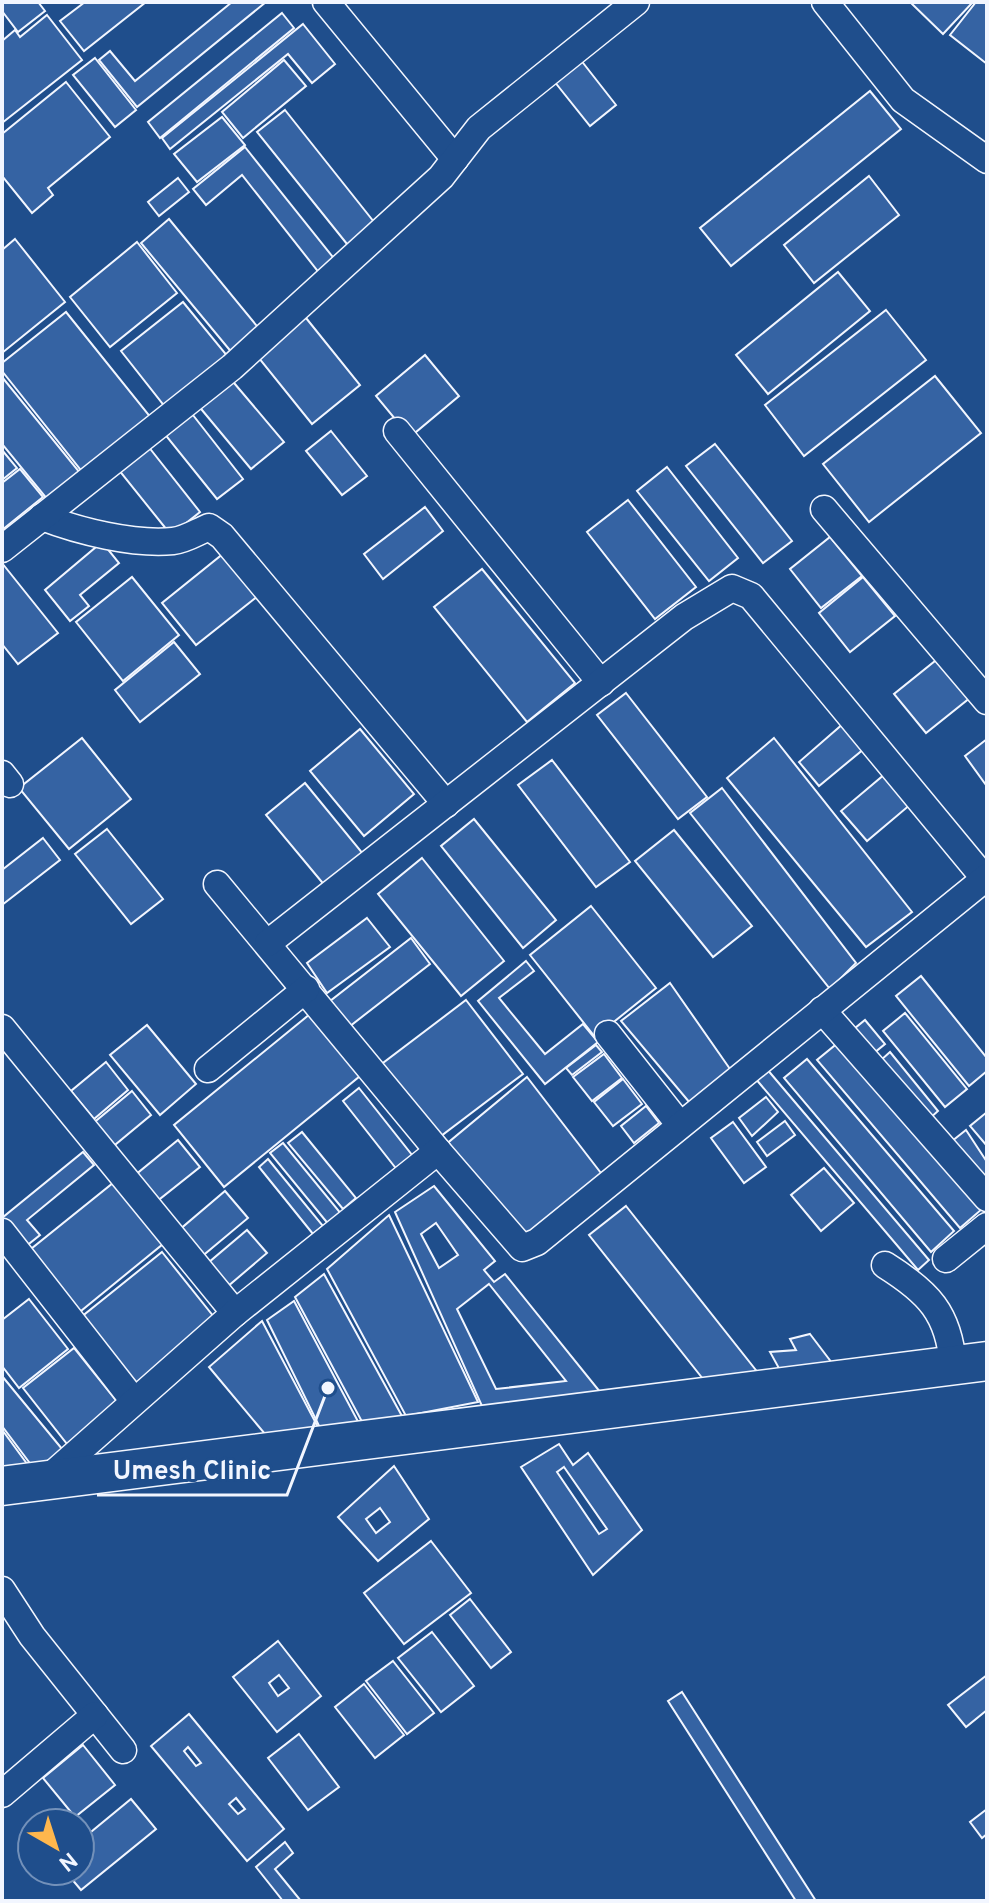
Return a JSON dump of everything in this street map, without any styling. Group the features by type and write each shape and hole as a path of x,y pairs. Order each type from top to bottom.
{"street":[{"path":"326,2 455,159"},
{"path":"2,549 232,367 441,177 479,128 636,2"},
{"path":"825,2 903,100 987,160"},
{"path":"397,431 601,683"},
{"path":"824,509 987,701"},
{"path":"42,517 67,527 142,542 176,541 209,527 222,536 446,804"},
{"path":"217,884 522,1248 537,1242 986,878 751,596 732,588 684,617 268,943"},
{"path":"208,1069 306,989"},
{"path":"822,1010 987,1198"},
{"path":"2,1028 235,1313"},
{"path":"614,1031 685,1119"},
{"path":"47,1479 235,1313 438,1151"},
{"path":"946,1259 987,1226"},
{"path":"2,1232 134,1401"},
{"path":"2,1486 970,1363 922,1288 885,1265"},
{"path":"2,1590 10,1622 123,1750"},
{"path":"2,1794 95,1715"}],"building":[{"path":"2,2 38,2 45,11 18,32 2,11"},
{"path":"85,2 146,2 84,51 60,21"},
{"path":"232,2 266,2 137,107 99,60 110,51 135,81"},
{"path":"910,2 973,2 943,34"},
{"path":"976,2 987,2 987,64 950,35"},
{"path":"282,13 294,28 160,138 148,122"},
{"path":"47,15 82,60 2,123 2,41 15,30 20,37"},
{"path":"303,24 335,64 312,83 288,54 170,149 162,138"},
{"path":"95,58 136,110 115,127 73,75"},
{"path":"580,59 616,105 590,126 554,81"},
{"path":"284,60 306,86 243,138 222,112"},
{"path":"66,82 110,137 48,188 53,195 32,213 2,176 2,134"},
{"path":"870,91 901,129 731,266 700,228"},
{"path":"285,110 378,227 351,249 257,132"},
{"path":"222,117 245,145 197,182 174,154"},
{"path":"245,147 340,266 324,279 242,175 206,205 193,189"},
{"path":"869,176 899,215 814,283 784,245"},
{"path":"178,178 189,192 159,216 148,202"},
{"path":"169,219 261,331 233,354 141,243"},
{"path":"15,239 65,302 2,353 2,250"},
{"path":"137,242 177,293 110,347 70,297"},
{"path":"838,272 870,311 768,394 736,355"},
{"path":"183,302 229,358 166,408 121,351"},
{"path":"886,310 926,360 804,456 765,405"},
{"path":"66,312 152,419 84,474 2,371 2,363"},
{"path":"302,313 360,385 312,424 254,352"},
{"path":"425,355 459,396 410,437 376,396"},
{"path":"935,376 981,433 869,522 823,464"},
{"path":"2,377 85,479 52,505 2,444"},
{"path":"229,377 284,442 251,469 197,404"},
{"path":"189,410 243,479 217,499 163,432"},
{"path":"331,431 367,476 342,495 306,451"},
{"path":"144,441 200,512 171,535 114,464"},
{"path":"715,444 792,541 763,563 686,466"},
{"path":"2,450 17,468 2,480"},
{"path":"667,467 738,558 709,581 637,491"},
{"path":"20,469 43,497 2,530 2,483"},
{"path":"628,500 696,587 655,619 587,532"},
{"path":"425,507 443,531 383,579 364,554"},
{"path":"830,537 862,576 821,608 790,569"},
{"path":"102,542 119,563 80,595 89,606 70,621 45,590"},
{"path":"229,549 263,592 196,645 162,603"},
{"path":"2,563 58,633 18,664 2,644"},
{"path":"482,569 575,683 527,722 434,607"},
{"path":"132,577 179,635 123,681 76,622"},
{"path":"863,577 895,616 850,652 819,613"},
{"path":"174,642 200,674 140,722 115,690"},
{"path":"940,657 971,697 926,733 894,694"},
{"path":"626,693 707,797 678,819 597,715"},
{"path":"844,723 865,748 819,786 799,762"},
{"path":"360,729 414,794 364,836 310,771"},
{"path":"82,738 131,799 69,849 19,788"},
{"path":"774,738 912,912 866,947 727,778"},
{"path":"987,739 987,785 986,785 965,756"},
{"path":"552,760 630,862 596,887 518,785"},
{"path":"885,774 911,804 867,841 841,811"},
{"path":"305,783 364,855 326,887 266,815"},
{"path":"722,788 856,963 830,989 690,813"},
{"path":"474,819 556,920 523,948 441,846"},
{"path":"107,829 163,899 131,924 75,854"},
{"path":"674,830 752,926 713,957 635,861"},
{"path":"43,838 60,860 2,905 2,870"},
{"path":"422,858 504,961 461,996 378,894"},
{"path":"591,906 656,988 595,1037 530,955"},
{"path":"367,918 390,947 327,993 307,963"},
{"path":"411,938 430,964 345,1030 325,1005"},
{"path":"526,961 534,971 499,998 545,1054 583,1024 598,1042 545,1084 478,1001"},
{"path":"921,976 987,1058 987,1071 969,1086 896,996"},
{"path":"670,983 730,1069 690,1103 621,1021"},
{"path":"466,1000 523,1074 437,1139 379,1066"},
{"path":"905,1013 967,1089 945,1107 883,1031"},
{"path":"310,1014 360,1076 224,1187 174,1125"},
{"path":"865,1020 885,1044 869,1057 849,1033"},
{"path":"147,1025 196,1084 160,1115 110,1055"},
{"path":"839,1042 982,1209 960,1228 817,1060"},
{"path":"596,1045 602,1052 572,1075 566,1068"},
{"path":"890,1052 938,1111 929,1119 881,1060"},
{"path":"604,1054 622,1078 592,1101 573,1077"},
{"path":"807,1059 954,1231 931,1252 784,1078"},
{"path":"106,1062 128,1090 94,1119 71,1091"},
{"path":"766,1068 929,1260 918,1270 755,1078"},
{"path":"527,1077 604,1177 522,1239 444,1146"},
{"path":"623,1079 642,1104 613,1126 594,1102"},
{"path":"359,1088 416,1160 398,1171 343,1101"},
{"path":"132,1091 151,1115 110,1149 91,1125"},
{"path":"766,1097 778,1112 752,1136 739,1118"},
{"path":"646,1106 659,1123 634,1143 621,1126"},
{"path":"987,1112 987,1146 970,1126"},
{"path":"785,1121 795,1135 767,1156 757,1142"},
{"path":"733,1122 766,1167 744,1183 711,1138"},
{"path":"966,1130 987,1162 987,1183 947,1145"},
{"path":"302,1132 356,1198 343,1209 288,1143"},
{"path":"178,1140 200,1167 156,1202 134,1176"},
{"path":"283,1143 347,1221 334,1231 270,1153"},
{"path":"83,1152 94,1165 27,1220 40,1235 25,1247 2,1218"},
{"path":"268,1159 323,1226 313,1234 259,1167"},
{"path":"824,1168 854,1203 821,1231 791,1195"},
{"path":"113,1183 163,1244 76,1315 26,1253"},
{"path":"434,1186 495,1261 484,1270 494,1282 505,1274 609,1403 486,1415 395,1212","holes":["436,1223 458,1255 439,1268 421,1234","489,1284 566,1381 496,1389 457,1309"]},
{"path":"225,1191 248,1218 200,1258 178,1231"},
{"path":"626,1206 759,1374 707,1384 589,1235"},
{"path":"389,1215 478,1402 406,1416 327,1269"},
{"path":"247,1230 267,1253 227,1287 208,1263"},
{"path":"162,1252 218,1322 137,1388 80,1318"},
{"path":"324,1274 408,1427 367,1431 295,1297"},
{"path":"29,1299 68,1349 19,1388 2,1366 2,1320"},
{"path":"294,1301 362,1429 324,1436 267,1320"},
{"path":"262,1321 319,1429 270,1440 209,1367"},
{"path":"810,1334 832,1363 781,1372 770,1352 796,1350 790,1339"},
{"path":"74,1348 122,1408 71,1449 23,1388"},
{"path":"2,1376 67,1455 35,1470 2,1426"},
{"path":"3,1431 33,1472 21,1480 10,1466 2,1472"},
{"path":"559,1444 573,1465 588,1453 642,1530 593,1575 521,1467","holes":["564,1467 607,1529 599,1534 557,1472"]},
{"path":"394,1466 429,1519 378,1561 338,1517","holes":["380,1508 390,1522 376,1533 366,1519"]},
{"path":"431,1541 471,1593 404,1644 364,1593"},
{"path":"470,1599 511,1652 491,1668 450,1615"},
{"path":"432,1632 474,1686 441,1712 398,1658"},
{"path":"278,1641 321,1696 277,1732 233,1677","holes":["279,1675 289,1688 278,1696 269,1683"]},
{"path":"393,1661 434,1713 407,1734 366,1681"},
{"path":"987,1675 987,1710 966,1727 948,1705"},
{"path":"364,1684 404,1735 375,1758 335,1707"},
{"path":"682,1692 816,1901 796,1901 668,1701"},
{"path":"189,1714 284,1829 247,1861 151,1746","holes":["188,1747 201,1763 196,1766 184,1751","236,1798 245,1809 238,1814 229,1804"]},
{"path":"299,1734 339,1787 308,1810 268,1758"},
{"path":"83,1745 115,1785 88,1807 67,1807 43,1778"},
{"path":"131,1799 156,1829 96,1878 96,1828"},
{"path":"987,1809 987,1834 982,1838 970,1822"},
{"path":"285,1842 293,1853 275,1869 301,1901 283,1901 256,1867"}],"place":[{"name":"Umesh Clinic","path":"328,1388"}]}
